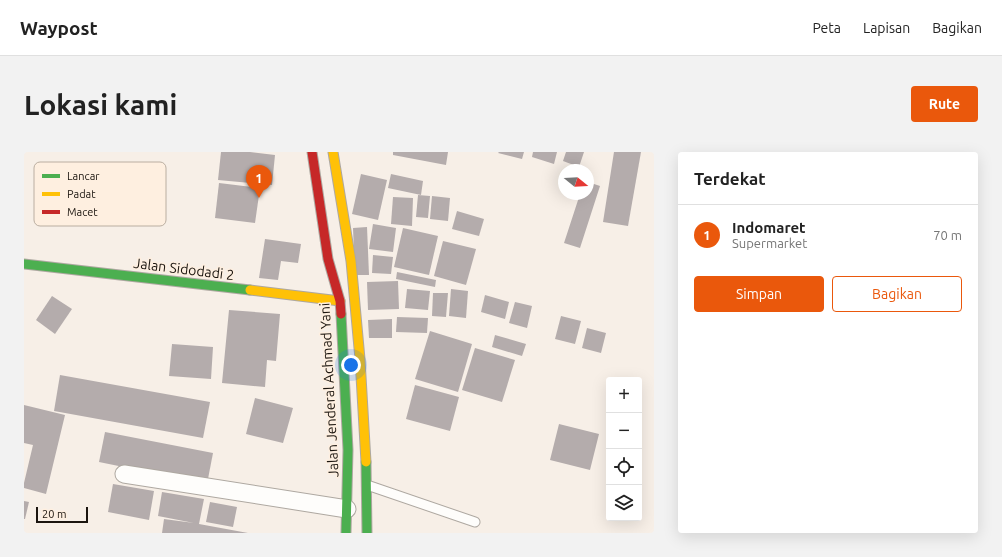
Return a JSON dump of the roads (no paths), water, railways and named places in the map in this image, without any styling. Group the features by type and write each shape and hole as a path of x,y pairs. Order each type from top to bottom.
{"main road":[{"name":"Jalan Jenderal Achmad Yani","path":"312,152 328,259 340,301 348,450 346,533"},
{"path":"333,152 350,261 360,359 367,485 367,533"},
{"name":"Jalan Sidodadi 2","path":"24,264 340,301"}],"street":[{"path":"124,474 347,509"}],"lane":[{"path":"367,485 475,522"}],"place":[{"name":"Indomaret","path":"259,198"}]}
